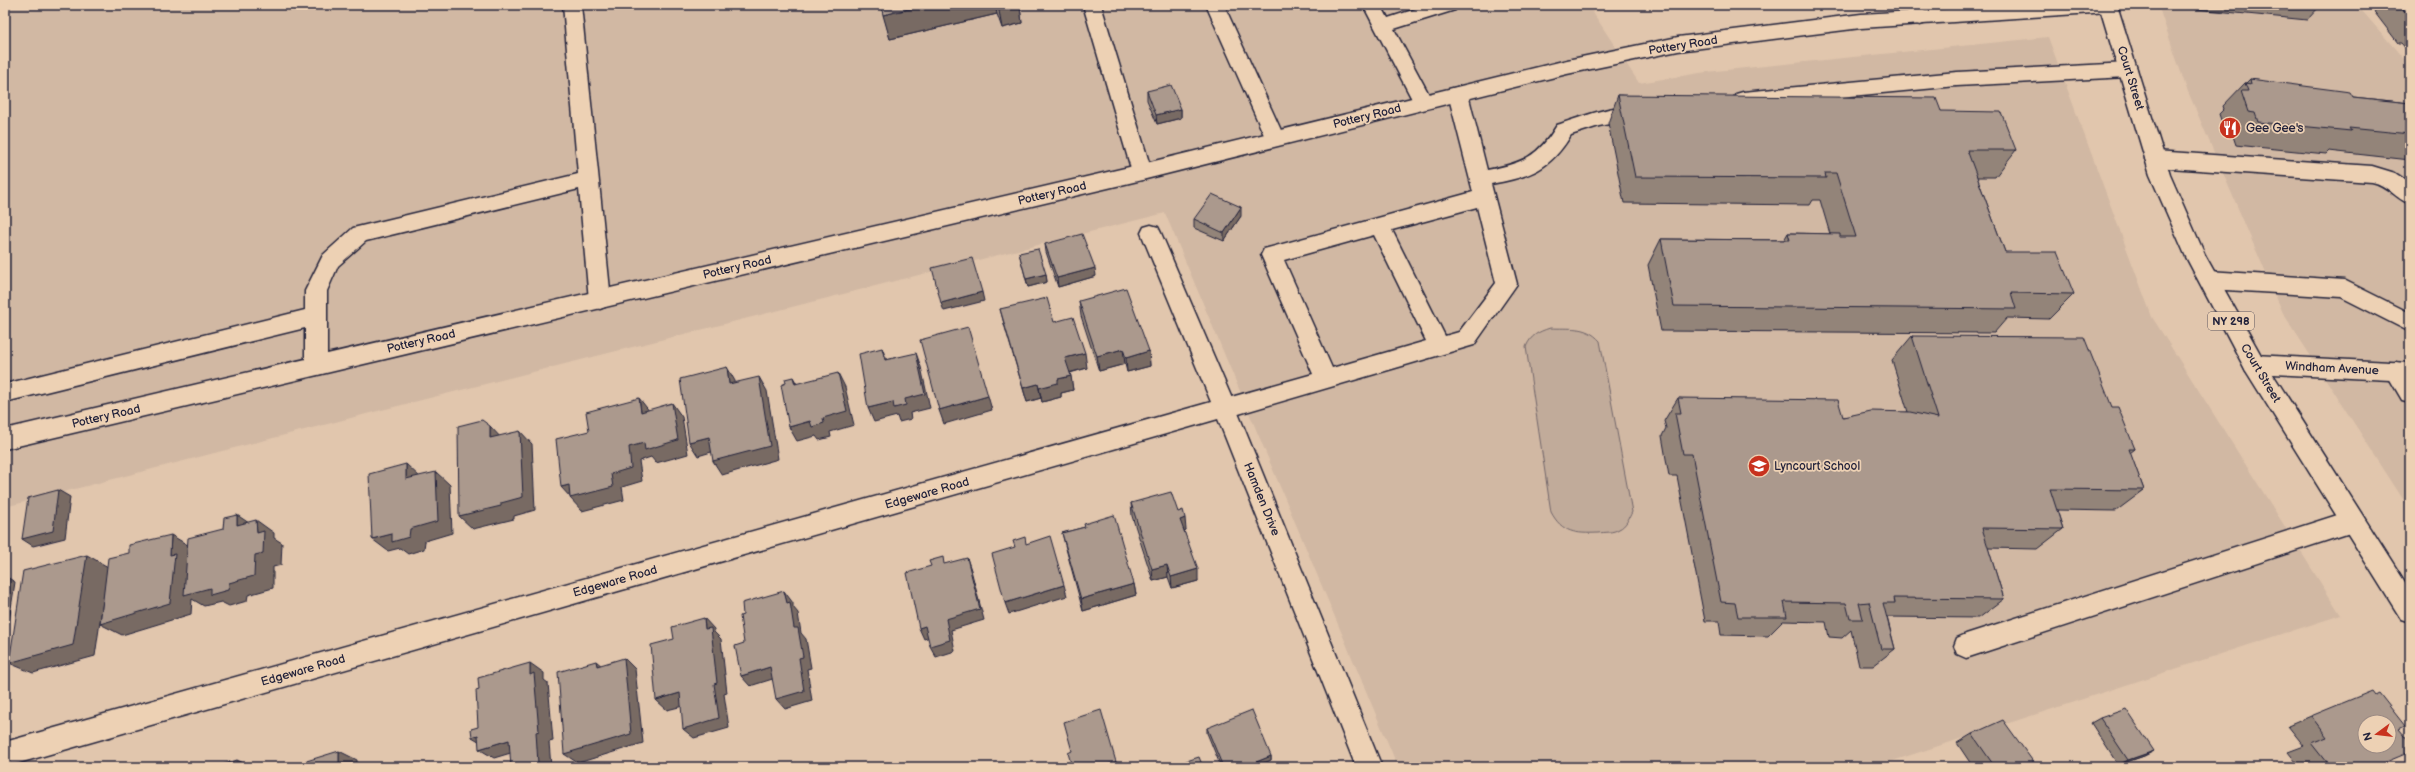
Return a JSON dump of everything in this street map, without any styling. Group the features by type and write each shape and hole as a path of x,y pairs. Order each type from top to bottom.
{"street":[{"path":"572,5 600,300"},
{"path":"1092,5 1142,172"},
{"path":"1215,5 1274,139"},
{"path":"1372,5 1423,102"},
{"name":"Pottery Road","path":"5,440 1142,172 1567,67 1678,44 1861,22 1917,11 2108,5"},
{"name":"Court Street","path":"2108,5 2155,159 2196,257 2254,364 2410,610"},
{"path":"1383,26 1440,6"},
{"path":"1724,102 1957,79 2128,70"},
{"path":"1458,94 1482,188"},
{"path":"1326,379 1271,255 1379,225 1482,188 1544,160 1554,149 1564,130 1598,119 1654,110"},
{"path":"2155,159 2372,174 2387,177 2410,196"},
{"path":"316,366 316,291 330,261 360,234 588,179"},
{"name":"Edgeware Road","path":"5,755 1466,338 1507,284 1482,188"},
{"path":"1379,225 1439,346"},
{"name":"Hamden Drive","path":"1151,233 1225,408 1369,767"},
{"path":"2209,280 2344,289 2410,323"},
{"path":"5,394 316,316"},
{"name":"Windham Avenue","path":"2254,364 2403,372"},
{"path":"2403,372 2410,393"},
{"path":"1966,646 2353,521"}],"shaded area":[{"path":"5,5 1588,5 1639,83 1706,72 2048,37 2152,317 2341,615 1874,767 1398,767 1165,213 374,412 5,507"},
{"path":"2158,5 2357,5 2403,58 2410,63 2410,510 2283,313 2186,87"},
{"path":"1550,328 1570,328 1583,330 1589,332 1600,341 1632,512 1624,526 1614,531 1583,533 1570,531 1555,519 1551,512 1526,347 1535,334"}],"building":[{"path":"881,5 926,5 883,15"},
{"path":"2400,5 2410,5 2410,18"},
{"path":"2250,79 2350,92 2353,97 2410,103 2410,134 2349,128 2351,131 2258,122 2255,113 2248,112 2241,91 2248,91 2245,83 2251,84"},
{"path":"1171,85 1181,109 1156,115 1147,91"},
{"path":"1618,95 1936,98 1941,111 2001,112 2016,150 1967,150 2005,252 2057,252 2074,294 2011,293 2016,309 1674,306 1661,239 1790,240 1788,233 1840,234 1840,237 1856,237 1836,173 1825,173 1826,178 1635,177"},
{"path":"1212,194 1241,207 1224,233 1194,219"},
{"path":"1082,234 1095,268 1057,278 1045,244"},
{"path":"1038,249 1046,274 1026,279 1019,253"},
{"path":"972,258 982,292 941,303 932,268"},
{"path":"1126,288 1149,351 1126,358 1123,349 1097,356 1079,301"},
{"path":"1047,298 1054,322 1073,317 1085,353 1065,358 1071,376 1058,379 1058,383 1039,388 1038,384 1023,388 1000,309"},
{"path":"968,327 988,396 939,410 920,340"},
{"path":"1912,336 2084,337 2112,407 2118,407 2135,449 2129,449 2144,490 2050,489 2063,529 1982,528 2004,599 1894,598 1895,603 1883,603 1895,649 1881,649 1869,602 1859,603 1863,619 1850,619 1846,603 1784,602 1787,617 1738,617 1735,603 1721,602 1692,454 1683,454 1675,413 1681,413 1678,398 1838,400 1843,417 1871,411 1910,412 1938,418"},
{"path":"882,348 885,360 916,353 925,394 905,399 906,405 894,408 893,402 868,408 859,354"},
{"path":"727,367 729,384 759,377 770,446 713,461 709,437 689,442 680,379"},
{"path":"838,373 847,411 823,418 824,423 812,427 810,421 789,427 781,385 786,383 785,379 793,377 795,384"},
{"path":"639,398 641,412 672,403 678,440 645,450 644,443 629,447 631,468 611,474 613,487 570,498 569,485 561,487 556,439 589,431 586,412"},
{"path":"482,420 490,426 490,438 520,431 523,497 501,503 501,506 459,516 458,426"},
{"path":"406,464 406,479 436,472 438,521 410,529 409,537 392,542 392,534 372,539 369,474"},
{"path":"58,490 53,531 22,539 28,498"},
{"path":"1171,492 1178,512 1183,510 1185,518 1180,520 1198,569 1171,577 1167,565 1152,569 1131,503"},
{"path":"237,515 237,525 256,520 257,533 264,531 263,553 255,555 254,576 229,583 228,590 210,595 210,588 184,595 188,538 223,529 224,518"},
{"path":"1114,515 1134,584 1081,599 1062,533 1085,527 1084,524"},
{"path":"171,535 170,555 175,554 170,603 100,624 108,558 129,553 129,545"},
{"path":"1050,536 1064,585 1005,603 992,554 1015,547 1013,541 1025,537 1026,544"},
{"path":"87,555 73,645 9,663 23,571"},
{"path":"943,557 944,564 967,558 980,609 946,619 950,640 930,646 925,626 919,628 907,573 931,566 929,561"},
{"path":"784,591 787,603 790,602 794,628 798,628 803,657 799,658 804,691 776,699 770,667 741,676 735,646 744,643 740,616 743,615 742,603"},
{"path":"704,618 705,629 711,628 717,683 714,684 719,718 683,729 680,693 656,700 651,645 674,639 672,627"},
{"path":"624,658 631,734 564,754 558,672 596,661 597,666"},
{"path":"530,663 530,675 534,673 539,731 536,732 538,764 528,767 511,767 509,740 479,749 478,735 472,737 471,729 478,727 476,690 479,689 478,678"},
{"path":"2372,691 2375,695 2379,693 2396,714 2357,714 2357,754 2397,754 2397,716 2405,726 2399,729 2410,742 2410,752 2374,767 2330,767 2311,743 2327,737 2311,716"},
{"path":"2126,709 2154,751 2128,760 2100,718"},
{"path":"1101,710 1116,762 1099,767 1072,767 1068,753 1072,751 1064,722"},
{"path":"1252,710 1271,756 1244,767 1223,767 1207,728"},
{"path":"2003,720 2037,767 1995,767 1972,734"},
{"path":"339,751 339,767 287,767"},
{"path":"1199,757 1203,767 1168,767"},
{"path":"237,760 237,767 216,767"},
{"path":"1021,764 1022,767 1012,767"}],"place":[{"name":"Gee Gee's","path":"2230,128"},
{"name":"Lyncourt School","path":"1759,466"}]}
